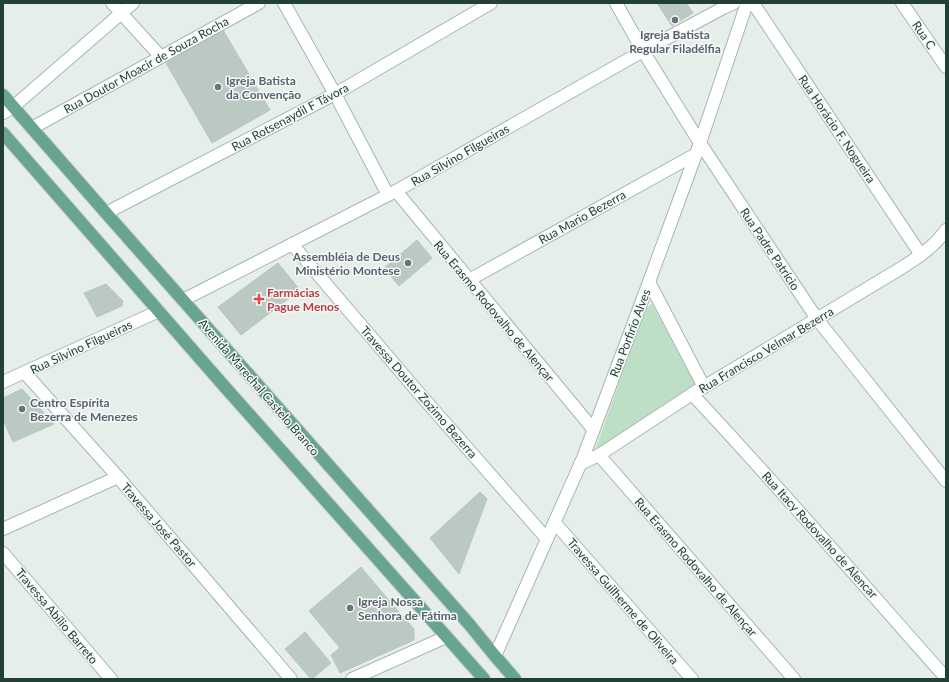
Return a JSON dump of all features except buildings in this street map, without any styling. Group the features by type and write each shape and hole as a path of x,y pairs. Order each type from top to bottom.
{"main road":[{"name":"Avenida Marechal Castelo Branco","path":"3,95 469,624 515,679"},
{"name":"Avenida Marechal Castelo Branco","path":"3,133 446,637 478,677"}],"street":[{"path":"112,3 161,57"},
{"path":"3,113 13,107 133,3"},
{"name":"Rua Doutor Moacir de Souza Rocha","path":"32,128 259,3"},
{"name":"Rua Erasmo Rodovalho de Alençar","path":"284,3 392,193 469,280 593,429"},
{"name":"Rua Rotsenaydil F Távora","path":"106,213 335,94 491,3"},
{"name":"Rua Padre Patrício","path":"616,3 698,148 817,319 946,481"},
{"name":"Rua Silvino Filgueiras","path":"183,300 392,193 643,51 734,3"},
{"name":"Rua Porfirio Alves","path":"495,656 580,464 698,148 747,3"},
{"name":"Rua Horácio F. Nogueira","path":"753,3 921,255"},
{"name":"Rua C","path":"902,3 946,67"},
{"name":"Rua Mario Bezerra","path":"469,280 698,148"},
{"name":"Rua Francisco Velmar Bezerra","path":"580,464 599,455 692,394 921,255 946,230"},
{"name":"Travessa Doutor Zozimo Bezerra","path":"292,244 418,392 547,539"},
{"path":"649,282 704,387"},
{"name":"Rua Silvino Filgueiras","path":"5,377 25,372 159,311"},
{"name":"Travessa José Pastor","path":"25,372 118,477 291,679"},
{"name":"Rua Itacy Rodovalho de Alencar","path":"692,394 821,535 946,678"},
{"name":"Rua Erasmo Rodovalho de Alençar","path":"599,455 794,679"},
{"path":"3,529 118,477"},
{"name":"Travessa Guilherme de Oliveira","path":"555,523 692,679"},
{"name":"Travessa Abílio Barreto","path":"3,553 111,679"},
{"path":"352,679 446,637"}],"green space":[{"path":"652,304 695,384 595,450 646,308"}],"place":[{"name":"Igreja Batista Regular Filadélfia","path":"675,20"},
{"name":"Igreja Batista da Convenção","path":"218,87"},
{"name":"Assembléia de Deus Ministério Montese","path":"408,263"},
{"name":"Farmácias Pague Menos","path":"259,299"},
{"name":"Centro Espírita Bezerra de Menezes","path":"22,409"},
{"name":"Igreja Nossa Senhora de Fátima","path":"350,608"}]}
